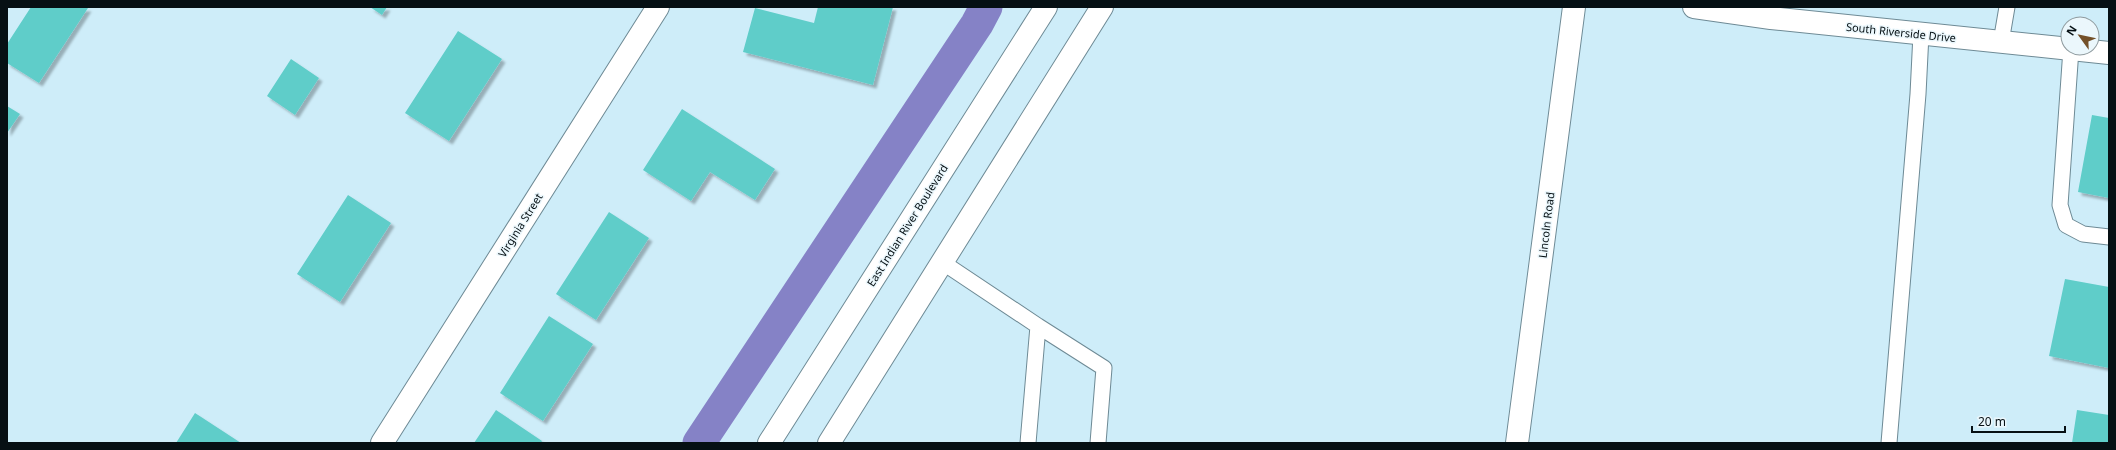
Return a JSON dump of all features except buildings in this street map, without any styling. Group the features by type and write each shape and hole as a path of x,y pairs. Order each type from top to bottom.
{"street":[{"name":"Virginia Street","path":"382,443 658,7"},
{"name":"East Indian River Boulevard","path":"769,443 1046,7"},
{"path":"829,443 1102,7"},
{"name":"Lincoln Road","path":"1517,443 1574,7"},
{"name":"South Riverside Drive","path":"1694,7 1921,34 2060,48"}],"lane":[{"path":"2001,42 2007,7"},
{"path":"1889,443 1917,102 1921,34"},
{"path":"2071,56 2060,205 2066,225 2083,234 2109,236"},
{"path":"942,262 1104,368 1098,443"},
{"path":"1028,443 1038,326"}],"waterway":[{"path":"699,443 977,24 986,7"}]}
